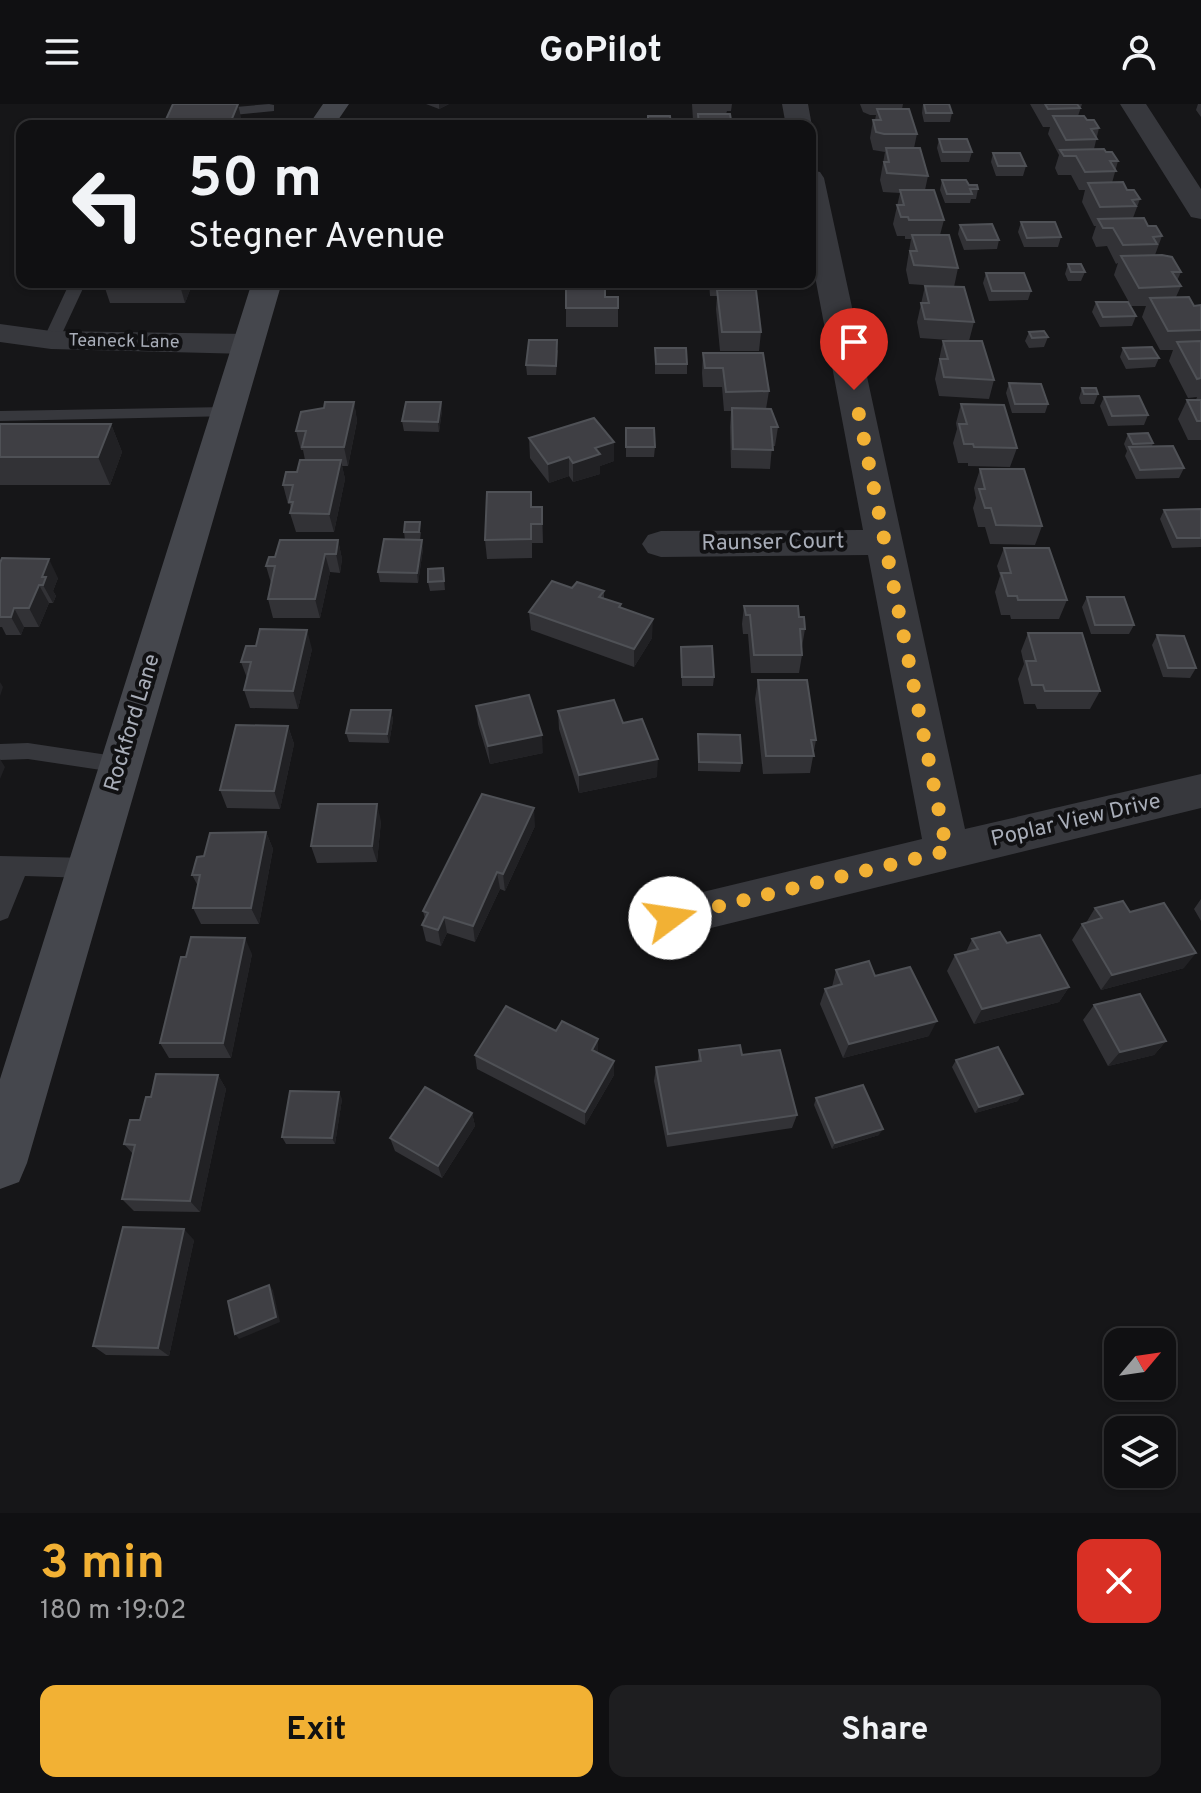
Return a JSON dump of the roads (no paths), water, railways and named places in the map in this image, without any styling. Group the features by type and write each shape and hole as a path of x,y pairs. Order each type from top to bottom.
{"main road":[{"name":"Rockford Lane","path":"3,1141 90,868 265,288"}],"street":[{"path":"1133,104 1201,211"},
{"path":"816,207 947,851"},
{"name":"Teaneck Lane","path":"5,341 248,344"},
{"name":"Raunser Court","path":"661,544 885,542"},
{"name":"Poplar View Drive","path":"670,918 1201,791"}],"lane":[{"path":"190,120 213,113 269,108"},
{"path":"51,340 75,288"},
{"path":"0,416 227,412"},
{"path":"0,752 28,751 121,765"},
{"path":"0,911 8,866 90,868"}]}
